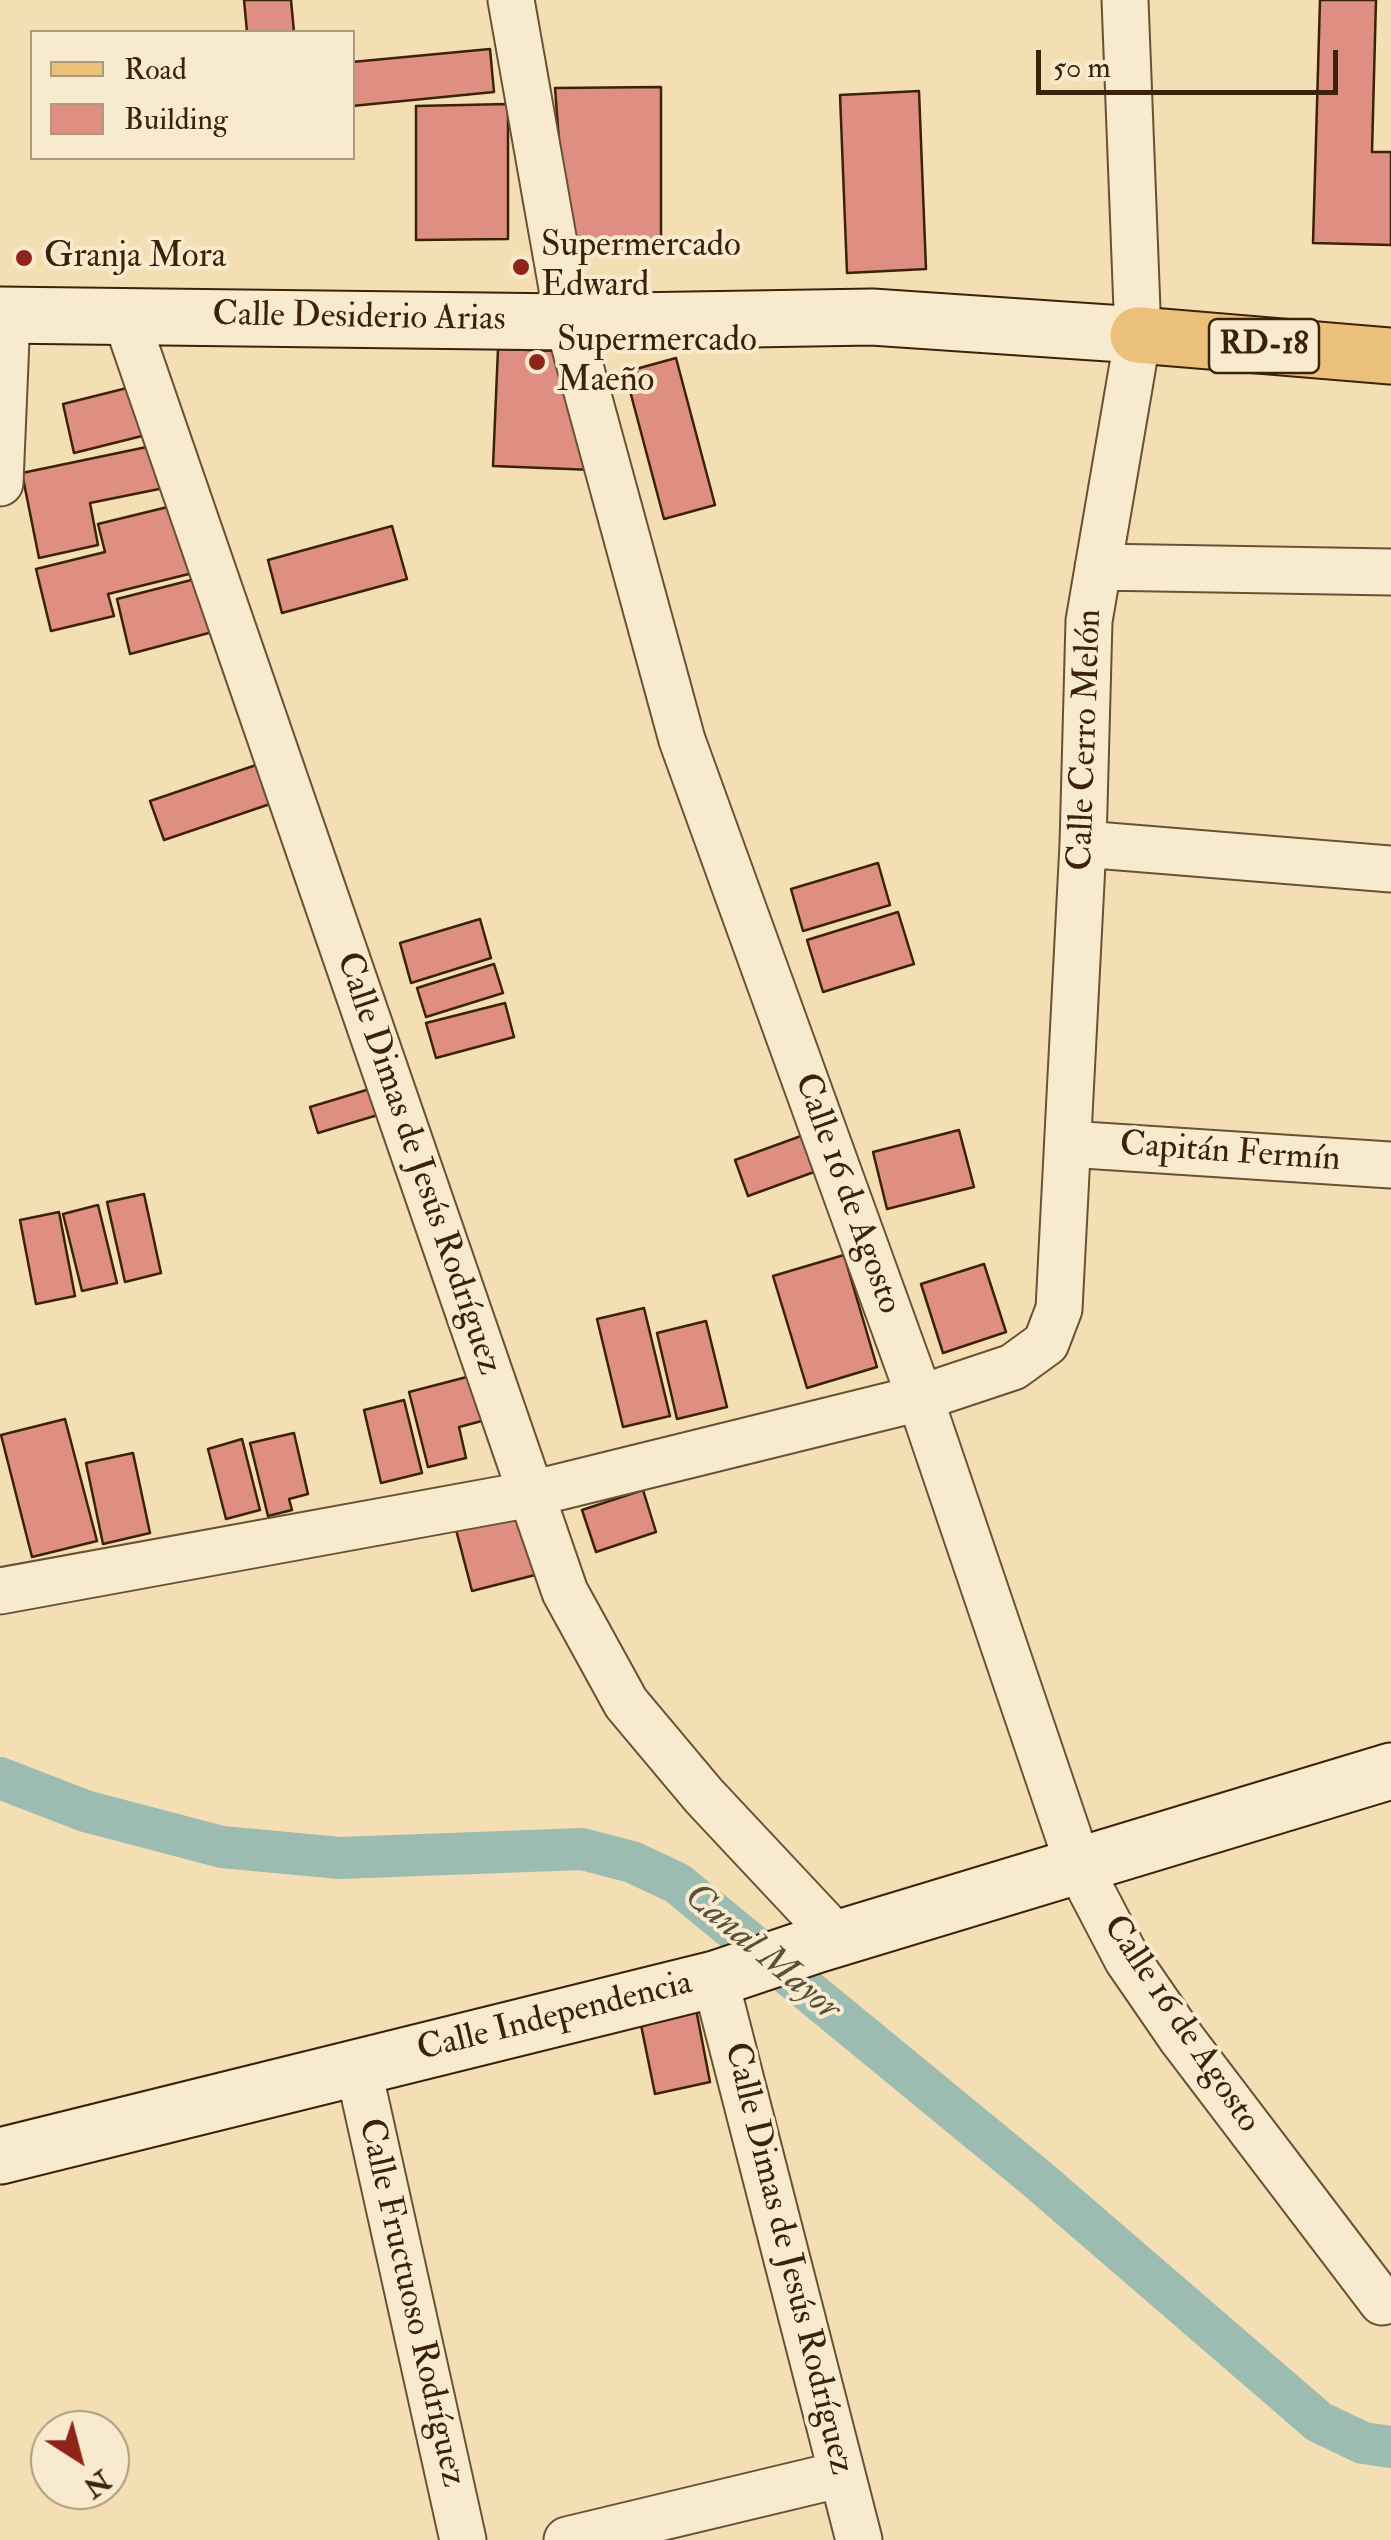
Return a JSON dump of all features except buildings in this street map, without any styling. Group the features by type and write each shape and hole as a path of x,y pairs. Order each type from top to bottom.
{"main road":[{"name":"RD-18","path":"1138,336 1391,356"}],"street":[{"name":"Calle 16 de Agosto","path":"511,0 568,322 682,740 920,1398 1080,1867 1127,1959 1182,2040 1382,2302"},
{"name":"Calle Cerro Melón","path":"0,1591 532,1494 920,1398 1014,1367 1046,1343 1059,1309 1084,844 1088,621 1138,336 1125,0"},
{"name":"Calle Desiderio Arias","path":"4,315 568,322 872,318 1138,336"},
{"path":"0,483 4,315"},
{"name":"Calle Dimas de Jesús Rodríguez","path":"125,316 565,1592 626,1702 827,1942"},
{"path":"1098,567 1391,572"},
{"path":"1084,844 1391,869"},
{"name":"Capitán Fermín","path":"1068,1144 1391,1165"},
{"name":"Calle Independencia","path":"0,2156 721,1977 1391,1771"},
{"name":"Calle Dimas de Jesús Rodríguez","path":"721,1977 859,2540"},
{"name":"Calle Fructuoso Rodríguez","path":"358,2067 463,2540"},
{"path":"567,2540 842,2474"}],"waterway":[{"name":"Canal Mayor","path":"0,1778 85,1811 222,1847 340,1858 582,1849 632,1862 677,1883 1036,2178 1319,2422 1363,2443 1391,2447"}],"place":[{"name":"Granja Mora","path":"24,258"},
{"name":"Supermercado Edward","path":"521,267"},
{"name":"Supermercado Maeño","path":"537,362"}]}
